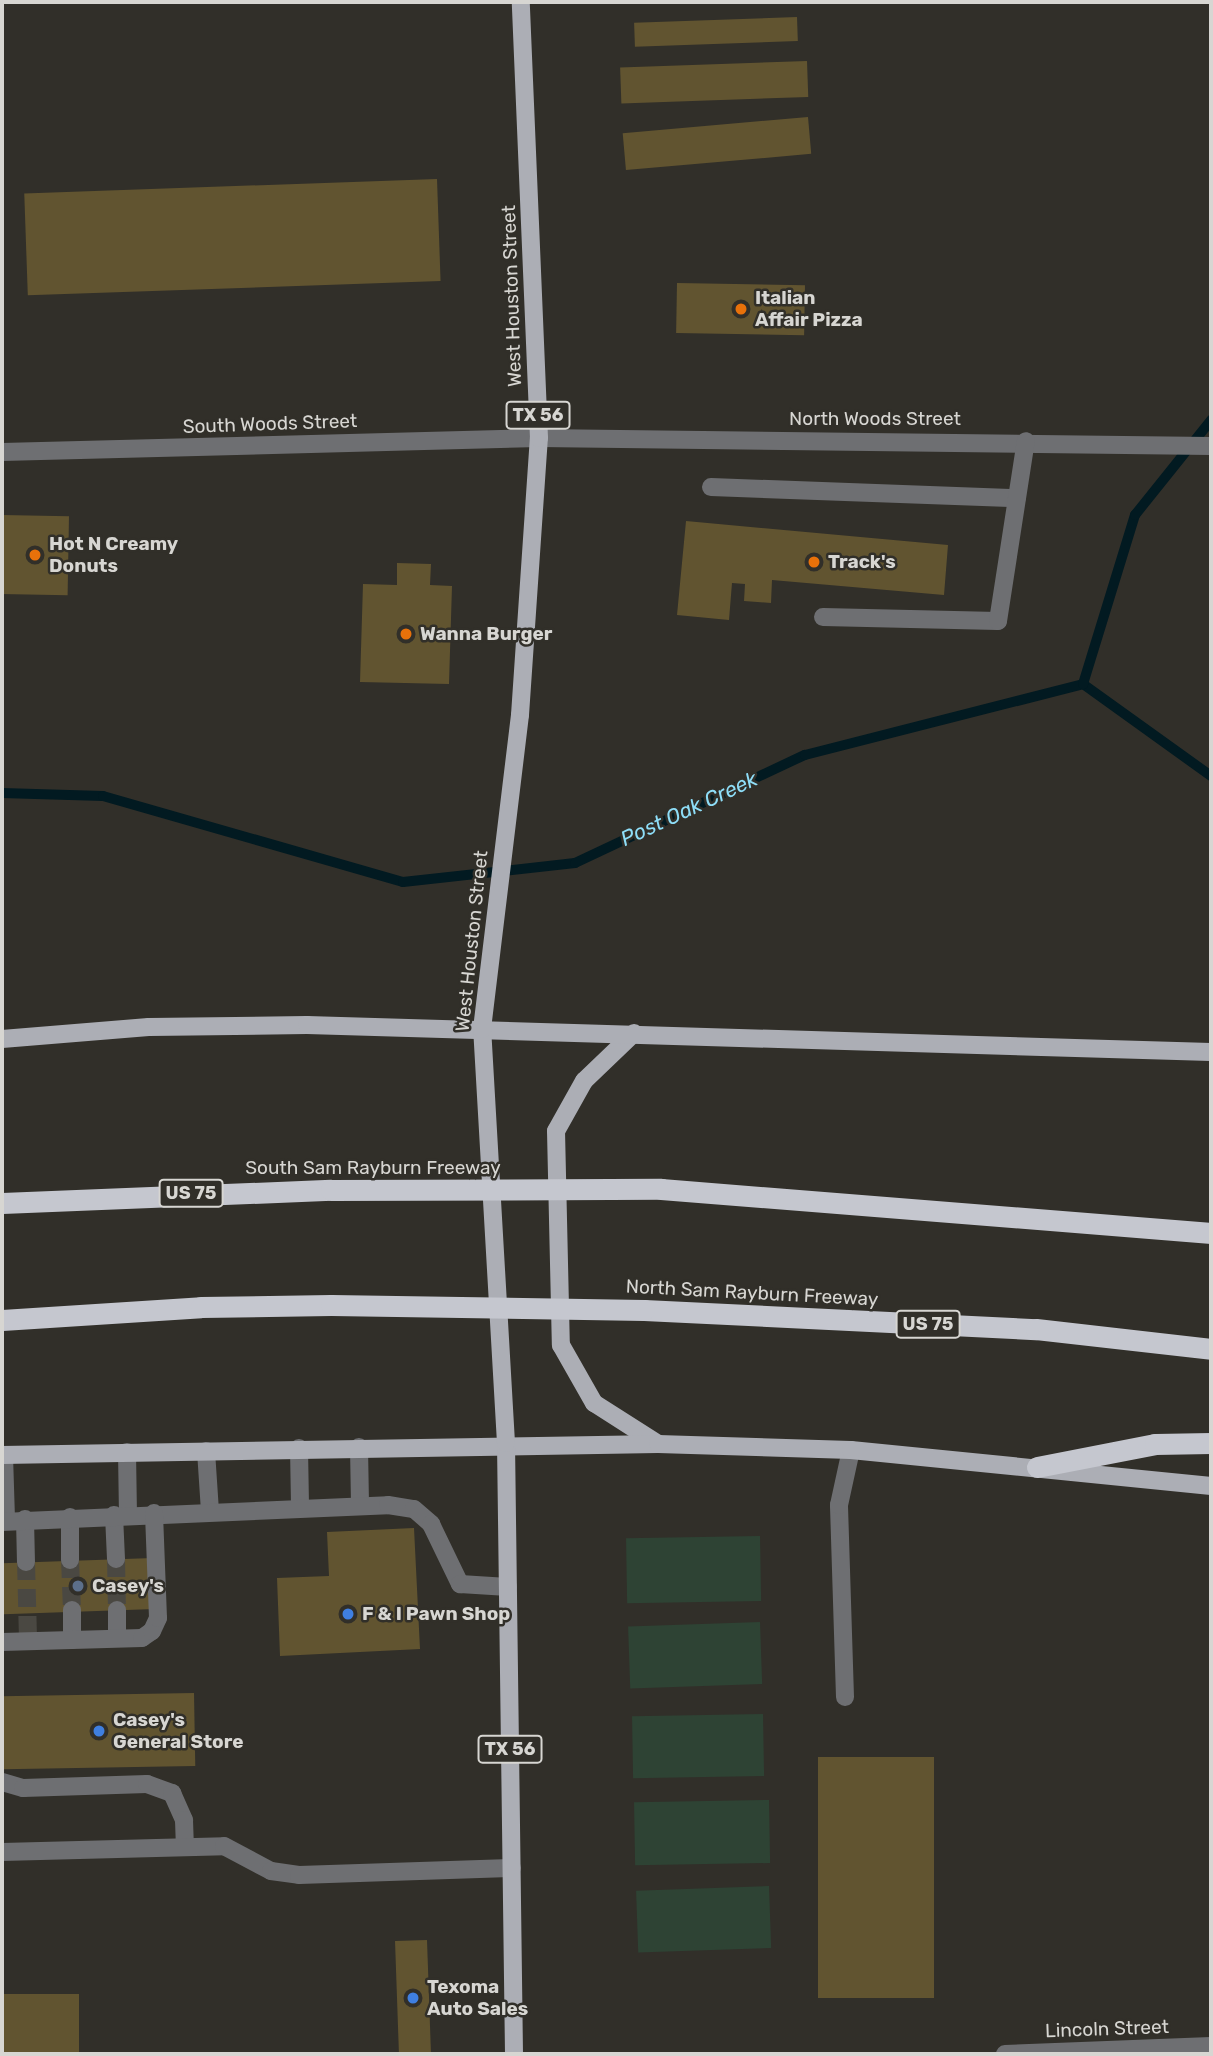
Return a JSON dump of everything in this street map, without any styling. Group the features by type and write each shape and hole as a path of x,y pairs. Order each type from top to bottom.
{"highway":[{"name":"South Sam Rayburn Freeway","path":"2,1203 331,1190 660,1189 1211,1233"},
{"name":"North Sam Rayburn Freeway","path":"2,1320 201,1307 643,1310 1036,1329 1211,1349"},
{"path":"1037,1466 1155,1444 1211,1443"}],"main road":[{"name":"West Houston Street","path":"514,2054 506,1443 482,1029 530,608 539,438 521,2"},
{"path":"2,1039 149,1027 482,1029 1211,1052"},
{"path":"634,1033 584,1081 556,1131 561,1345 594,1403 658,1444"},
{"path":"3,1455 506,1443 658,1444 851,1450 1037,1466 1211,1486"}],"street":[{"name":"North Woods Street","path":"539,438 1026,441 1211,446"},
{"name":"South Woods Street","path":"2,452 539,438"},
{"path":"823,617 998,621 1026,441"},
{"path":"711,488 1017,498"},
{"path":"359,1447 360,1506"},
{"path":"299,1448 300,1508"},
{"path":"845,1697 839,1505 851,1450"},
{"path":"206,1451 210,1511"},
{"path":"116,1559 127,1452"},
{"path":"3,1455 4,1521 360,1506 414,1509 431,1524 460,1584 474,1588 508,1587"},
{"path":"2,1642 142,1638 152,1631 158,1618 154,1513"},
{"path":"70,1517 70,1560"},
{"path":"25,1519 26,1562"},
{"path":"117,1610 117,1638"},
{"path":"72,1611 72,1640"},
{"path":"2,1782 23,1788 148,1784 172,1793 184,1820 185,1847"},
{"path":"2,1852 224,1846 271,1871 299,1875 512,1868"},
{"name":"Lincoln Street","path":"1005,2054 1211,2046"}],"green space":[{"path":"760,1536 761,1601 627,1603 626,1538"},
{"path":"760,1622 762,1684 630,1689 628,1627"},
{"path":"763,1714 764,1776 633,1778 632,1716"},
{"path":"769,1800 770,1863 635,1865 634,1802"},
{"path":"769,1886 771,1948 638,1953 636,1891"}],"building":[{"path":"797,17 798,41 635,47 634,23"},
{"path":"807,61 808,97 621,104 620,68"},
{"path":"808,117 811,154 626,170 623,133"},
{"path":"437,179 441,281 28,295 24,193"},
{"name":"Italian Affair Pizza","path":"677,283 805,285 804,335 676,333"},
{"name":"Hot N Creamy Donuts","path":"2,515 69,516 68,595 2,594"},
{"name":"Track's","path":"686,521 948,545 944,595 772,580 771,603 744,601 745,584 732,583 729,620 677,615"},
{"name":"Wanna Burger","path":"397,563 431,564 430,585 452,586 449,684 360,682 363,584 397,585"},
{"name":"F & I Pawn Shop","path":"414,1528 420,1649 280,1656 277,1578 329,1576 327,1532"},
{"name":"Casey's","path":"153,1558 155,1609 4,1614 2,1563"},
{"name":"Casey's General Store","path":"194,1693 195,1766 3,1769 2,1696"},
{"path":"818,1757 934,1757 934,1998 818,1998"},
{"name":"Texoma Auto Sales","path":"427,1940 431,2054 399,2054 395,1941"},
{"path":"2,1994 79,1994 79,2054 2,2054"}],"waterway":[{"name":"Post Oak Creek","path":"2,793 103,796 403,882 575,863 805,755 1083,684 1135,515 1211,420"},
{"path":"1083,684 1211,776"}],"tunnel":[{"path":"116,1559 117,1610"},
{"path":"70,1560 72,1610"},
{"path":"26,1562 28,1641"}],"place":[{"name":"Italian Affair Pizza","path":"741,309"},
{"name":"Hot N Creamy Donuts","path":"35,555"},
{"name":"Track's","path":"814,562"},
{"name":"Wanna Burger","path":"406,634"},
{"name":"Casey's","path":"78,1586"},
{"name":"F & I Pawn Shop","path":"348,1614"},
{"name":"Casey's General Store","path":"99,1731"},
{"name":"Texoma Auto Sales","path":"413,1998"}]}
